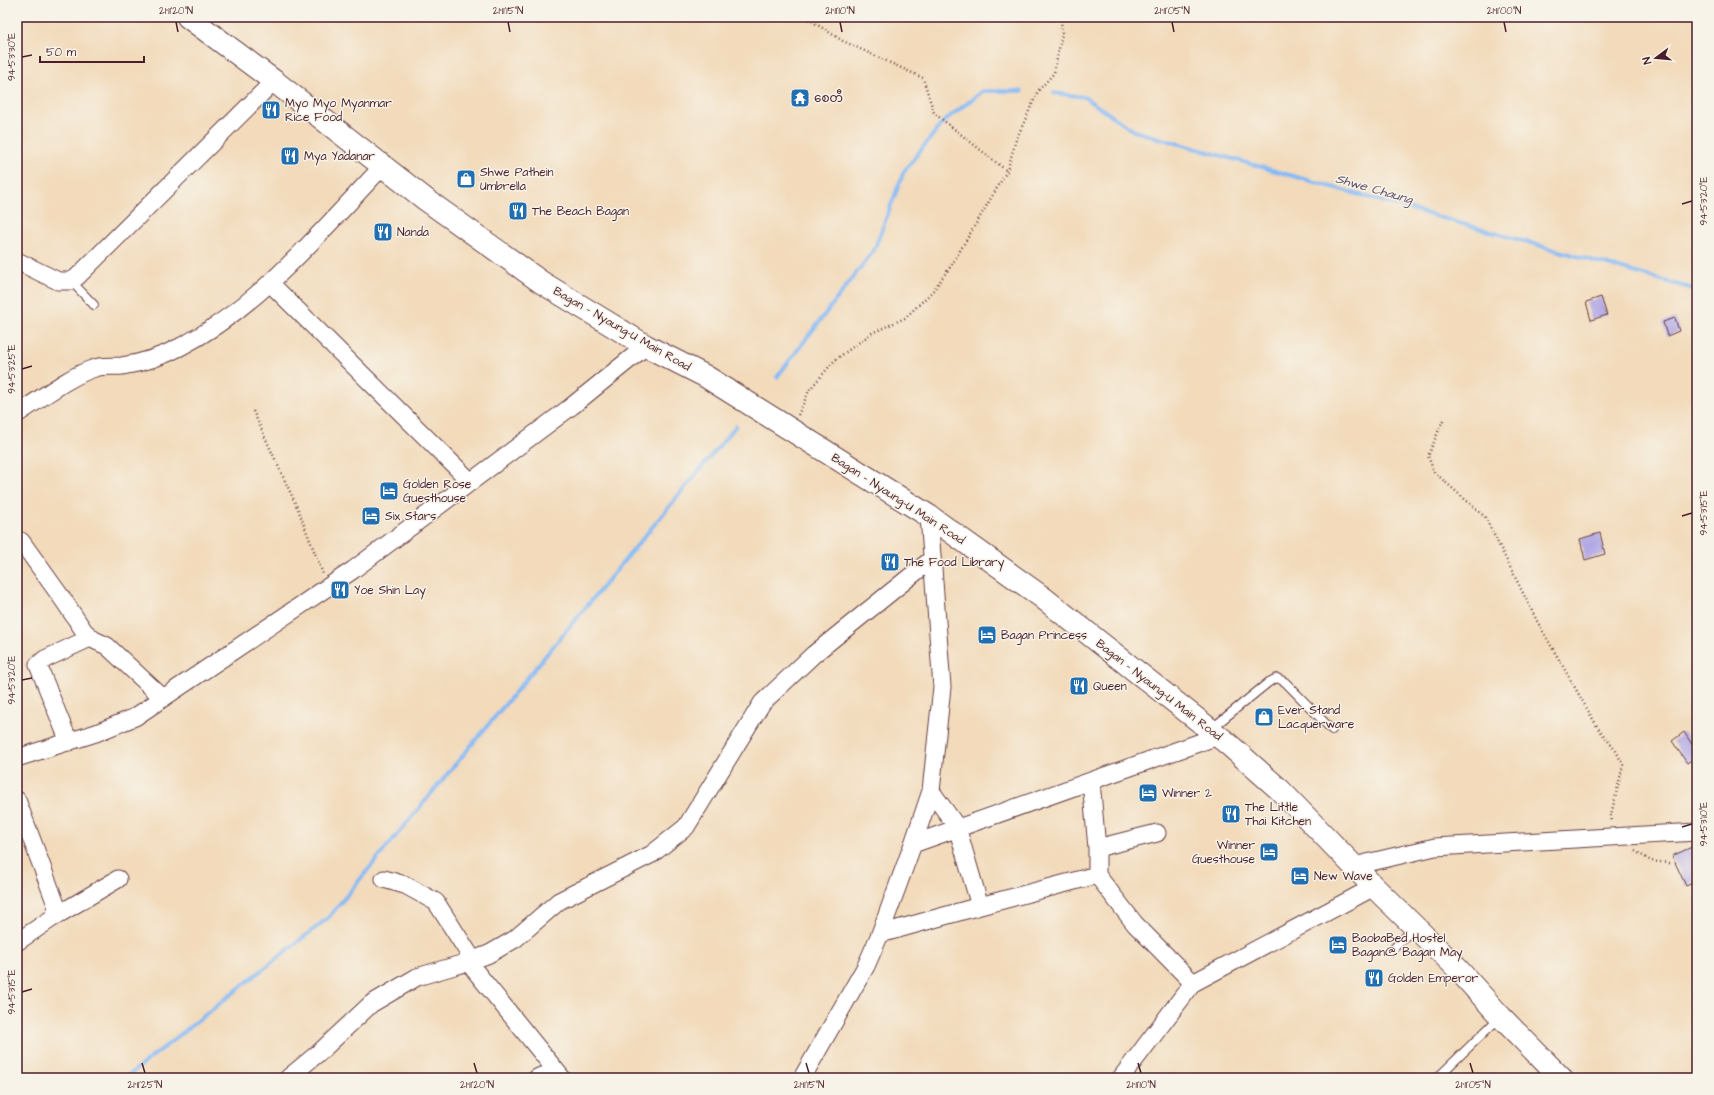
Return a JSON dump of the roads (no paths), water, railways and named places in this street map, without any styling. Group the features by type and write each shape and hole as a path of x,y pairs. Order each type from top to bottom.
{"main road":[{"name":"Bagan - Nyaung-U Main Road","path":"188,17 274,81 382,167 541,282 646,346 705,376 929,516 1042,597 1214,733 1280,790 1374,887 1453,964 1500,1017 1561,1078"}],"street":[{"path":"17,261 58,281 71,281 77,277 274,81"},
{"path":"17,414 67,382 95,368 133,364 168,353 181,347 223,320 270,283 382,167"},
{"path":"270,283 471,482"},
{"path":"17,758 116,726 135,717 328,587 572,406 646,346"},
{"path":"802,1078 866,966 880,934 931,791 942,687 929,516"},
{"path":"21,541 90,638 107,646 163,698"},
{"path":"288,1078 322,1050 371,1004 417,977 489,954 515,939 559,901 652,854 686,827 762,703 814,654 932,559"},
{"path":"69,742 38,665 45,658 90,638"},
{"path":"913,844 1091,781 1214,733"},
{"path":"1091,781 1097,848 1097,875 1135,924 1193,983"},
{"path":"931,791 957,828 980,906"},
{"path":"17,800 57,907 54,917"},
{"path":"1354,866 1435,847 1697,832"},
{"path":"1097,848 1157,833"},
{"path":"880,934 1097,875"},
{"path":"17,942 54,917 118,879"},
{"path":"384,879 405,885 436,902 471,961 562,1078"},
{"path":"1121,1078 1193,983 1374,887"},
{"path":"537,1078 542,1076 553,1078"}],"lane":[{"path":"71,281 94,305"},
{"path":"1214,733 1269,682 1277,678 1285,682 1332,730"},
{"path":"1392,951 1415,927"},
{"path":"1437,1078 1500,1017"}],"waterway":[{"path":"777,377 874,250 904,171 944,121 983,91 1022,91"},
{"name":"Shwe Chaung","path":"1054,93 1084,97 1134,131 1697,290"},
{"path":"125,1078 328,918 736,426"}],"place":[{"name":"စေတီ","path":"800,98"},
{"name":"Myo Myo Myanmar Rice Food","path":"271,110"},
{"name":"Mya Yadanar","path":"290,156"},
{"name":"Shwe Pathein Umbrella","path":"466,179"},
{"name":"The Beach Bagan","path":"518,211"},
{"name":"Nanda","path":"383,232"},
{"name":"Golden Rose Guesthouse","path":"389,491"},
{"name":"Six Stars","path":"371,516"},
{"name":"The Food Library","path":"890,562"},
{"name":"Yoe Shin Lay","path":"340,590"},
{"name":"Bagan Princess","path":"987,635"},
{"name":"Queen","path":"1079,686"},
{"name":"Ever Stand Lacquerware","path":"1264,717"},
{"name":"Winner 2","path":"1148,793"},
{"name":"The Little Thai Kitchen","path":"1231,814"},
{"name":"Winner Guesthouse","path":"1269,852"},
{"name":"New Wave","path":"1300,876"},
{"name":"BaobaBed Hostel Bagan@ Bagan May","path":"1338,945"},
{"name":"Golden Emperor","path":"1374,978"}]}
